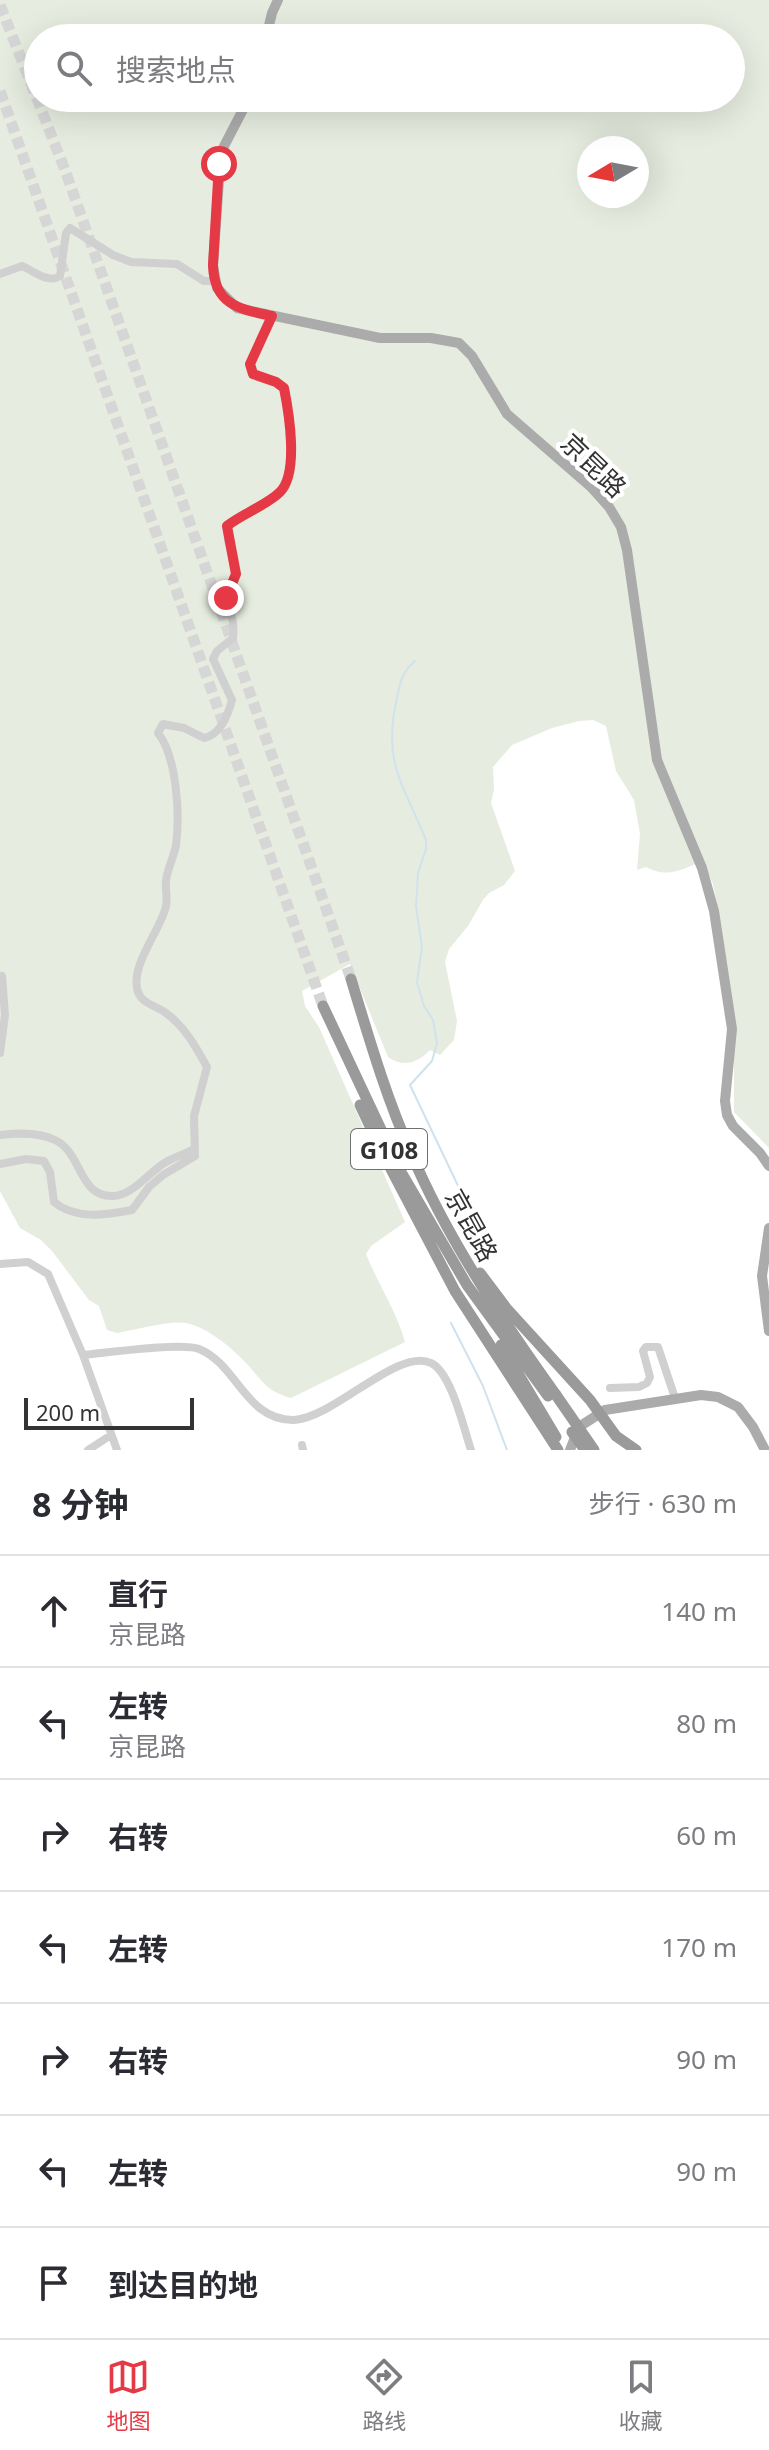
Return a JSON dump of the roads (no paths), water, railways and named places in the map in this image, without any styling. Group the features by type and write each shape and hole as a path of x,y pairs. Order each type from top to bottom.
{"highway":[{"name":"京昆路","path":"351,979 395,1115 441,1217 492,1305 585,1450"},
{"name":"京昆路","path":"323,1006 401,1172 467,1285 594,1450"},
{"path":"348,1063 352,1086 376,1140 455,1291 560,1450"},
{"path":"441,1217 507,1309 590,1400 616,1436 636,1450"},
{"path":"467,1285 554,1432 560,1450"}],"main road":[{"path":"269,24 278,0"},
{"path":"214,281 221,152 242,112"},
{"name":"京昆路","path":"214,281 220,293 237,308 380,338 442,339 459,343 472,356 507,414 600,496 615,516 627,550 657,760 702,868 714,911 732,1029 725,1101 727,1115 769,1166"},
{"path":"769,1228 762,1276 769,1331"},
{"path":"570,1450 579,1427 613,1407 710,1396 731,1403 747,1417 765,1450"}],"street":[{"path":"0,274 22,266 48,279 60,276 66,233 70,228 113,255 131,262 177,264 204,281 214,281"},
{"path":"0,1164 26,1159 44,1161 50,1172 54,1202 62,1208 73,1214 116,1213 132,1210 149,1187 163,1175 195,1156 194,1116 207,1067 183,1029 166,1013 143,1000 136,986 141,960 166,905 166,879 175,850 178,824 166,743 158,733 163,724 169,724 204,738 210,737 216,733 230,709 232,700 213,659 217,651 233,638 234,631 234,620 226,598 236,574 227,526 279,494 288,477 291,423 284,388 253,374 250,364 272,316"},
{"path":"0,977 5,1015 0,1053"},
{"path":"0,1135 28,1133 57,1140 76,1159 86,1185 94,1192 115,1196 129,1191 166,1162 194,1149"},
{"path":"0,1264 28,1262 48,1274 83,1355 117,1450"},
{"path":"83,1355 182,1345 199,1349 214,1359 249,1400 265,1413 298,1420 322,1411 406,1362 427,1361 444,1373 471,1450"},
{"path":"610,1388 639,1387 647,1383 650,1377 643,1351 653,1346 658,1347 662,1354 675,1398"},
{"path":"88,1450 111,1435"}],"waterway":[{"path":"415,661 401,682 392,740 397,772 426,840 418,873 416,906 422,947 417,982 424,1006 433,1020 437,1043 432,1061 410,1085 481,1234"},
{"path":"451,1323 483,1386 507,1450"}],"tunnel":[{"path":"0,5 24,66"},
{"path":"0,91 323,1006"},
{"path":"42,112 351,979"}]}
